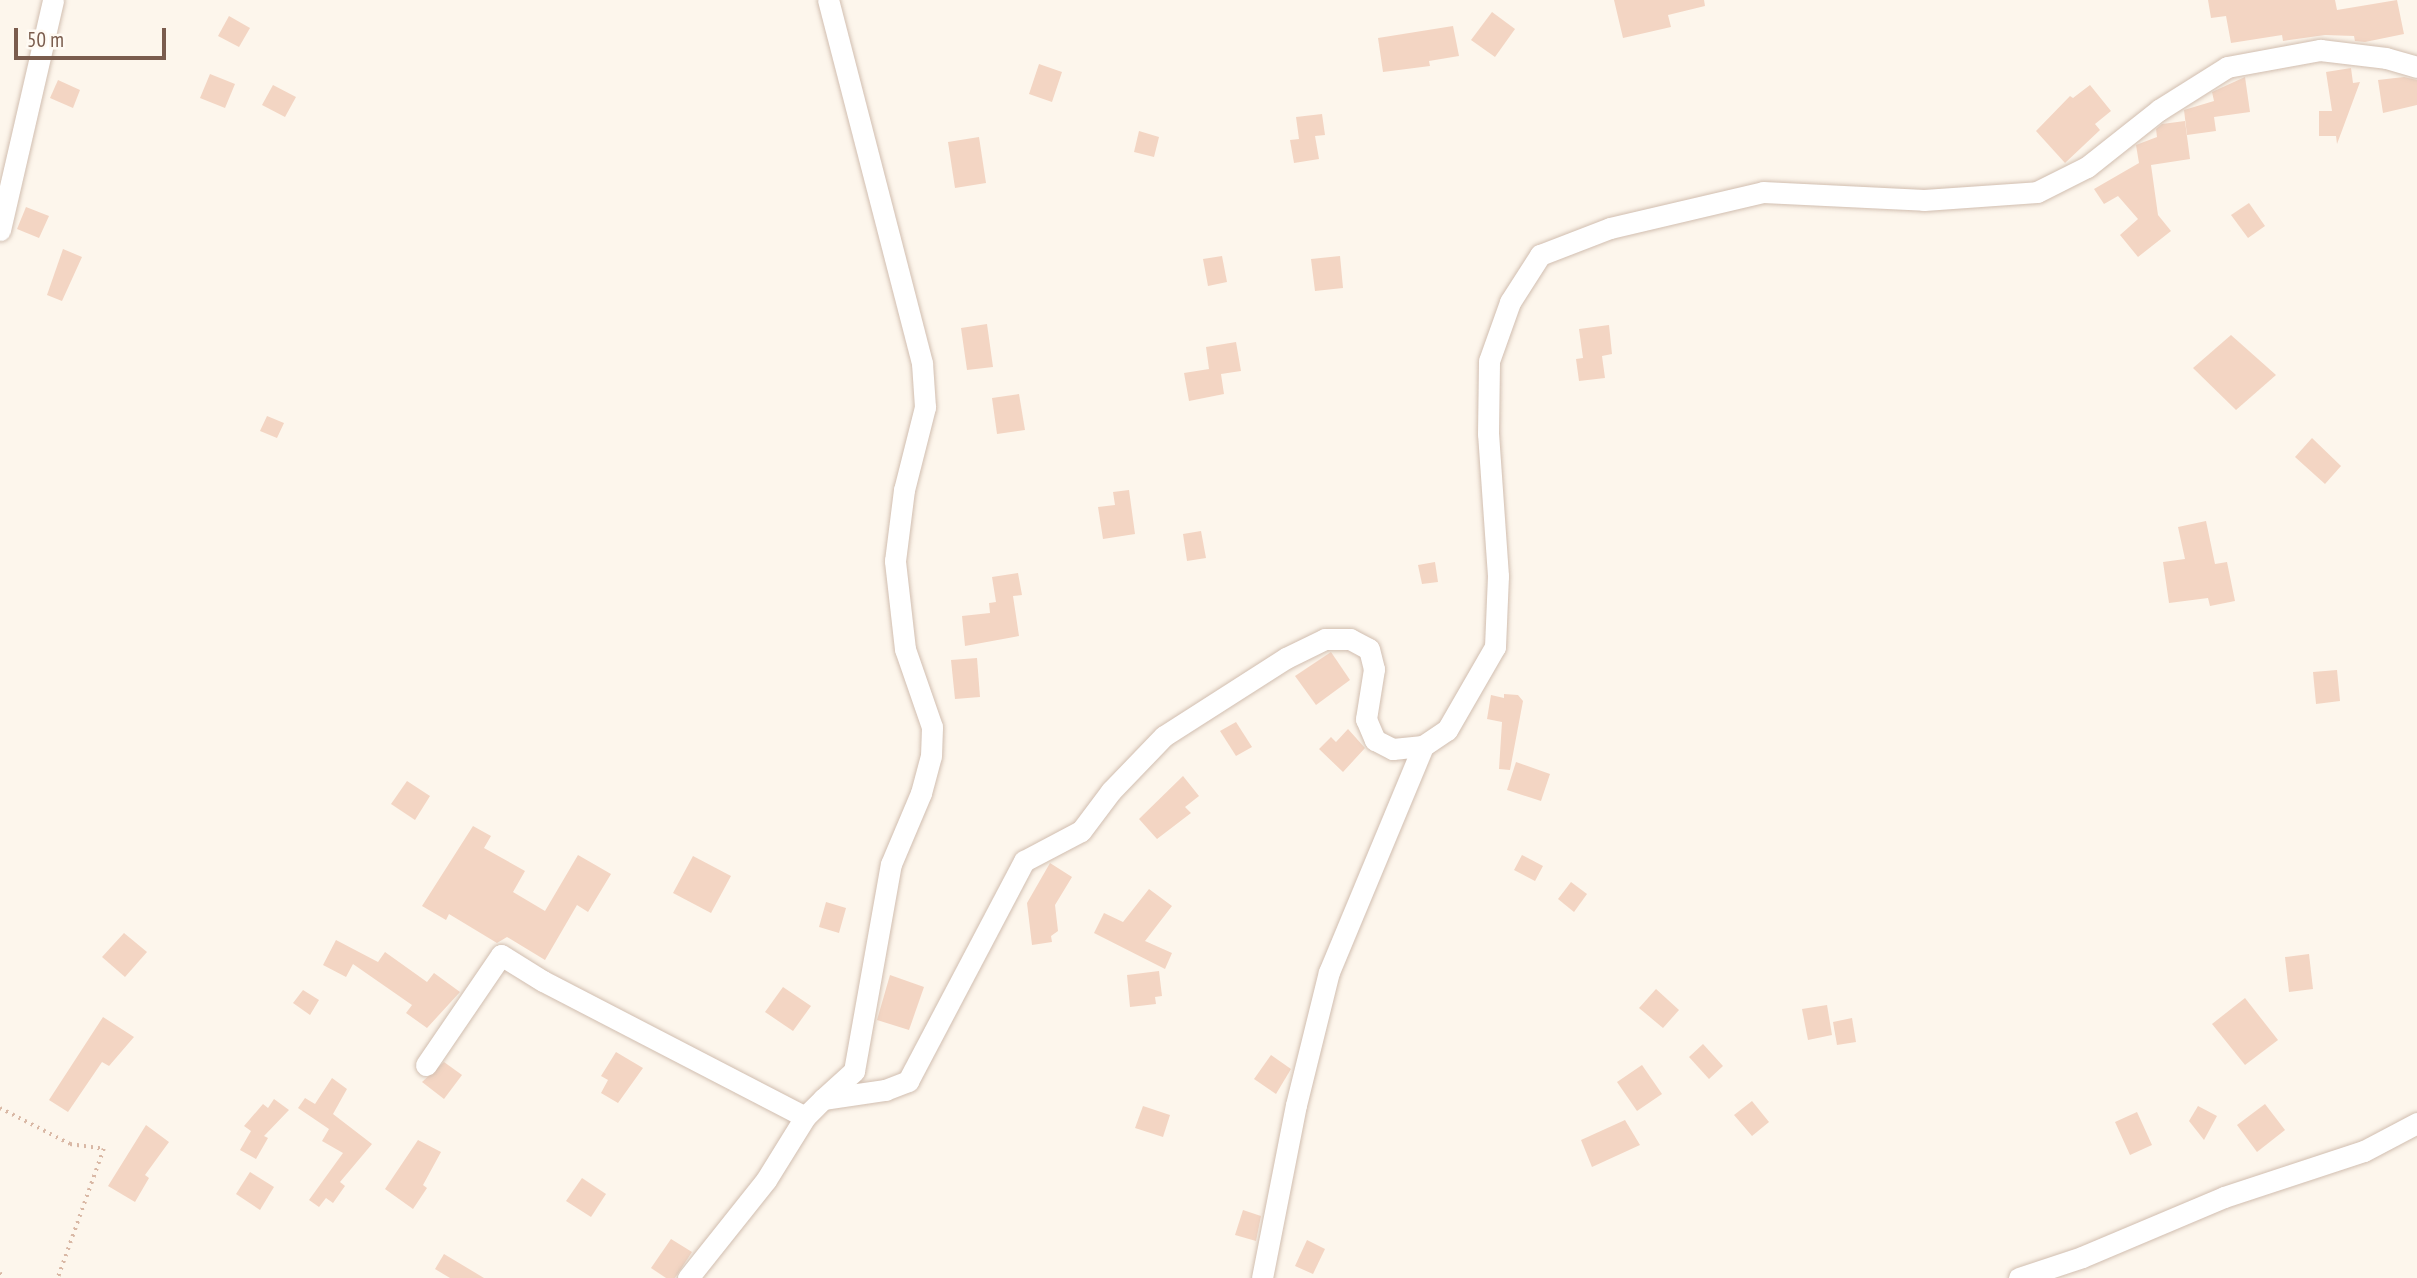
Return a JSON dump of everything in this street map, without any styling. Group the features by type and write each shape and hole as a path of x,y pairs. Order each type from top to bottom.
{"street":[{"path":"0,230 53,0"},
{"path":"688,1278 766,1180 805,1117 854,1071 891,864 921,793 931,755 932,727 905,649 895,561 904,490 925,407 922,363 828,0"},
{"path":"823,1099 885,1090 908,1081 1024,861 1081,831 1111,791 1164,736 1286,658 1325,639 1350,639 1369,649 1374,669 1366,719 1375,740 1393,749 1423,746 1447,730 1495,647 1498,576 1488,433 1489,361 1510,302 1540,255 1610,228 1763,192 1924,200 2037,192 2087,167 2160,110 2227,67 2320,50 2386,58 2417,67"},
{"path":"1262,1278 1296,1105 1329,972 1423,746"},
{"path":"426,1065 501,955 805,1117"},
{"path":"2019,1278 2082,1257 2224,1198 2364,1151 2417,1123"}],"path":[{"path":"0,1108 70,1144 104,1149 58,1278"},
{"path":"0,1273 4,1278"}],"building":[{"path":"1614,0 1704,0 1705,6 1668,15 1671,27 1623,38"},
{"path":"2208,0 2335,0 2337,10 2397,0 2404,34 2365,42 2355,41 2354,36 2325,35 2283,41 2282,35 2231,43 2226,16 2211,18"},
{"path":"1492,12 1515,29 1495,57 1471,40"},
{"path":"229,16 250,28 239,47 218,36"},
{"path":"1453,26 1459,56 1429,61 1430,66 1383,72 1378,38"},
{"path":"1039,64 1062,72 1052,102 1029,94"},
{"path":"2351,68 2353,83 2360,82 2337,144 2336,136 2319,136 2319,111 2332,111 2326,72"},
{"path":"210,74 235,84 225,108 200,98"},
{"path":"2245,77 2250,112 2214,117 2216,131 2187,135 2184,110 2214,101 2212,92"},
{"path":"2404,77 2417,80 2417,105 2383,113 2378,80"},
{"path":"58,80 80,90 73,108 50,98"},
{"path":"273,85 296,97 285,117 262,105"},
{"path":"2090,85 2111,111 2095,124 2100,130 2065,163 2036,131 2070,96 2073,98"},
{"path":"1322,114 1325,135 1315,136 1319,159 1294,163 1290,140 1299,139 1296,117"},
{"path":"2185,121 2190,159 2151,165 2158,215 2171,231 2138,257 2120,235 2138,219 2118,196 2104,204 2094,189 2139,163 2136,145 2157,137 2156,129 2162,124"},
{"path":"1139,131 1159,137 1154,157 1134,152"},
{"path":"979,137 986,183 955,188 948,142"},
{"path":"2249,203 2265,226 2248,238 2231,215"},
{"path":"26,207 49,216 39,238 17,229"},
{"path":"63,249 82,257 62,301 47,295"},
{"path":"1222,256 1227,282 1208,286 1203,259"},
{"path":"1340,256 1343,288 1315,291 1311,259"},
{"path":"987,324 993,367 967,370 961,328"},
{"path":"1609,325 1612,354 1602,356 1605,378 1579,381 1576,359 1583,358 1579,329"},
{"path":"2231,335 2276,375 2236,410 2193,368"},
{"path":"1236,342 1241,371 1221,374 1224,394 1189,401 1184,373 1209,369 1206,347"},
{"path":"1019,394 1025,430 997,434 992,398"},
{"path":"267,416 284,423 277,438 260,431"},
{"path":"2312,438 2341,466 2325,484 2295,457"},
{"path":"1129,490 1135,534 1103,539 1098,507 1115,505 1113,492"},
{"path":"2206,521 2215,564 2227,562 2235,601 2210,606 2208,598 2169,603 2163,562 2185,559 2178,527"},
{"path":"1201,531 1206,558 1187,561 1183,534"},
{"path":"1435,562 1438,582 1422,584 1418,565"},
{"path":"1018,573 1022,595 1013,596 1019,636 965,646 962,616 990,613 989,603 996,602 992,577"},
{"path":"1331,652 1350,680 1316,705 1295,676"},
{"path":"977,658 980,697 955,699 951,660"},
{"path":"2337,670 2340,701 2316,704 2313,672"},
{"path":"1504,694 1518,695 1523,701 1510,770 1499,769 1502,722 1487,719 1491,695 1504,698"},
{"path":"1236,722 1252,747 1236,756 1220,731"},
{"path":"1348,729 1365,748 1343,772 1319,749 1331,737 1336,742"},
{"path":"1516,762 1550,774 1541,801 1507,790"},
{"path":"1183,776 1199,796 1185,807 1191,813 1157,839 1139,819"},
{"path":"407,781 430,796 415,820 391,804"},
{"path":"473,826 491,836 484,848 525,871 513,892 545,911 578,855 611,874 588,912 577,905 545,960 507,937 497,943 449,914 446,920 422,906"},
{"path":"1522,855 1543,866 1535,881 1514,870"},
{"path":"693,856 731,876 711,913 673,893"},
{"path":"1050,863 1072,877 1055,905 1058,931 1051,936 1052,942 1032,945 1027,903"},
{"path":"1571,882 1587,894 1574,912 1558,899"},
{"path":"1149,889 1172,906 1145,941 1172,953 1165,969 1094,933 1104,913 1123,922"},
{"path":"826,902 846,908 839,933 819,927"},
{"path":"124,933 147,952 125,977 102,957"},
{"path":"336,940 378,962 385,952 427,982 434,973 460,992 427,1028 406,1013 412,1005 353,964 346,977 323,965"},
{"path":"2309,954 2313,989 2289,992 2285,957"},
{"path":"1159,971 1162,996 1155,997 1156,1004 1130,1007 1127,975"},
{"path":"890,975 924,987 909,1030 877,1020"},
{"path":"783,987 811,1006 793,1031 765,1012"},
{"path":"1656,989 1679,1010 1663,1028 1639,1008"},
{"path":"303,990 319,1000 310,1015 293,1003"},
{"path":"2245,998 2278,1040 2245,1065 2212,1024"},
{"path":"1827,1005 1832,1035 1808,1040 1802,1009"},
{"path":"103,1017 134,1037 109,1066 102,1062 68,1112 49,1100"},
{"path":"1852,1018 1856,1042 1837,1045 1833,1022"},
{"path":"1703,1044 1723,1066 1709,1079 1689,1057"},
{"path":"616,1052 643,1068 618,1103 601,1093 608,1080 601,1076"},
{"path":"1271,1055 1291,1069 1276,1094 1254,1079"},
{"path":"444,1062 462,1075 444,1099 422,1082"},
{"path":"1642,1065 1662,1094 1637,1111 1617,1082"},
{"path":"332,1078 347,1089 333,1114 372,1144 340,1182 345,1186 333,1203 326,1198 319,1207 309,1200 343,1153 322,1141 329,1129 298,1108 305,1098 315,1104"},
{"path":"274,1099 289,1110 264,1136 268,1138 256,1159 240,1150 251,1131 244,1126 263,1104 268,1108"},
{"path":"1752,1101 1769,1122 1752,1136 1734,1115"},
{"path":"2265,1104 2285,1130 2257,1152 2237,1125"},
{"path":"1143,1106 1170,1115 1163,1137 1135,1128"},
{"path":"2198,1106 2217,1116 2204,1140 2189,1121"},
{"path":"2137,1112 2152,1145 2130,1155 2115,1122"},
{"path":"1625,1120 1640,1145 1592,1167 1581,1140"},
{"path":"146,1125 169,1142 145,1175 149,1178 135,1202 108,1186"},
{"path":"418,1140 441,1152 423,1185 427,1188 413,1209 385,1189"},
{"path":"250,1172 274,1187 260,1210 236,1194"},
{"path":"582,1178 606,1194 591,1217 566,1201"},
{"path":"1243,1210 1261,1216 1256,1241 1235,1235"},
{"path":"671,1239 692,1252 675,1278 666,1278 651,1268"},
{"path":"1307,1240 1325,1249 1313,1274 1295,1266"},
{"path":"444,1254 484,1278 450,1278 435,1269"}]}
